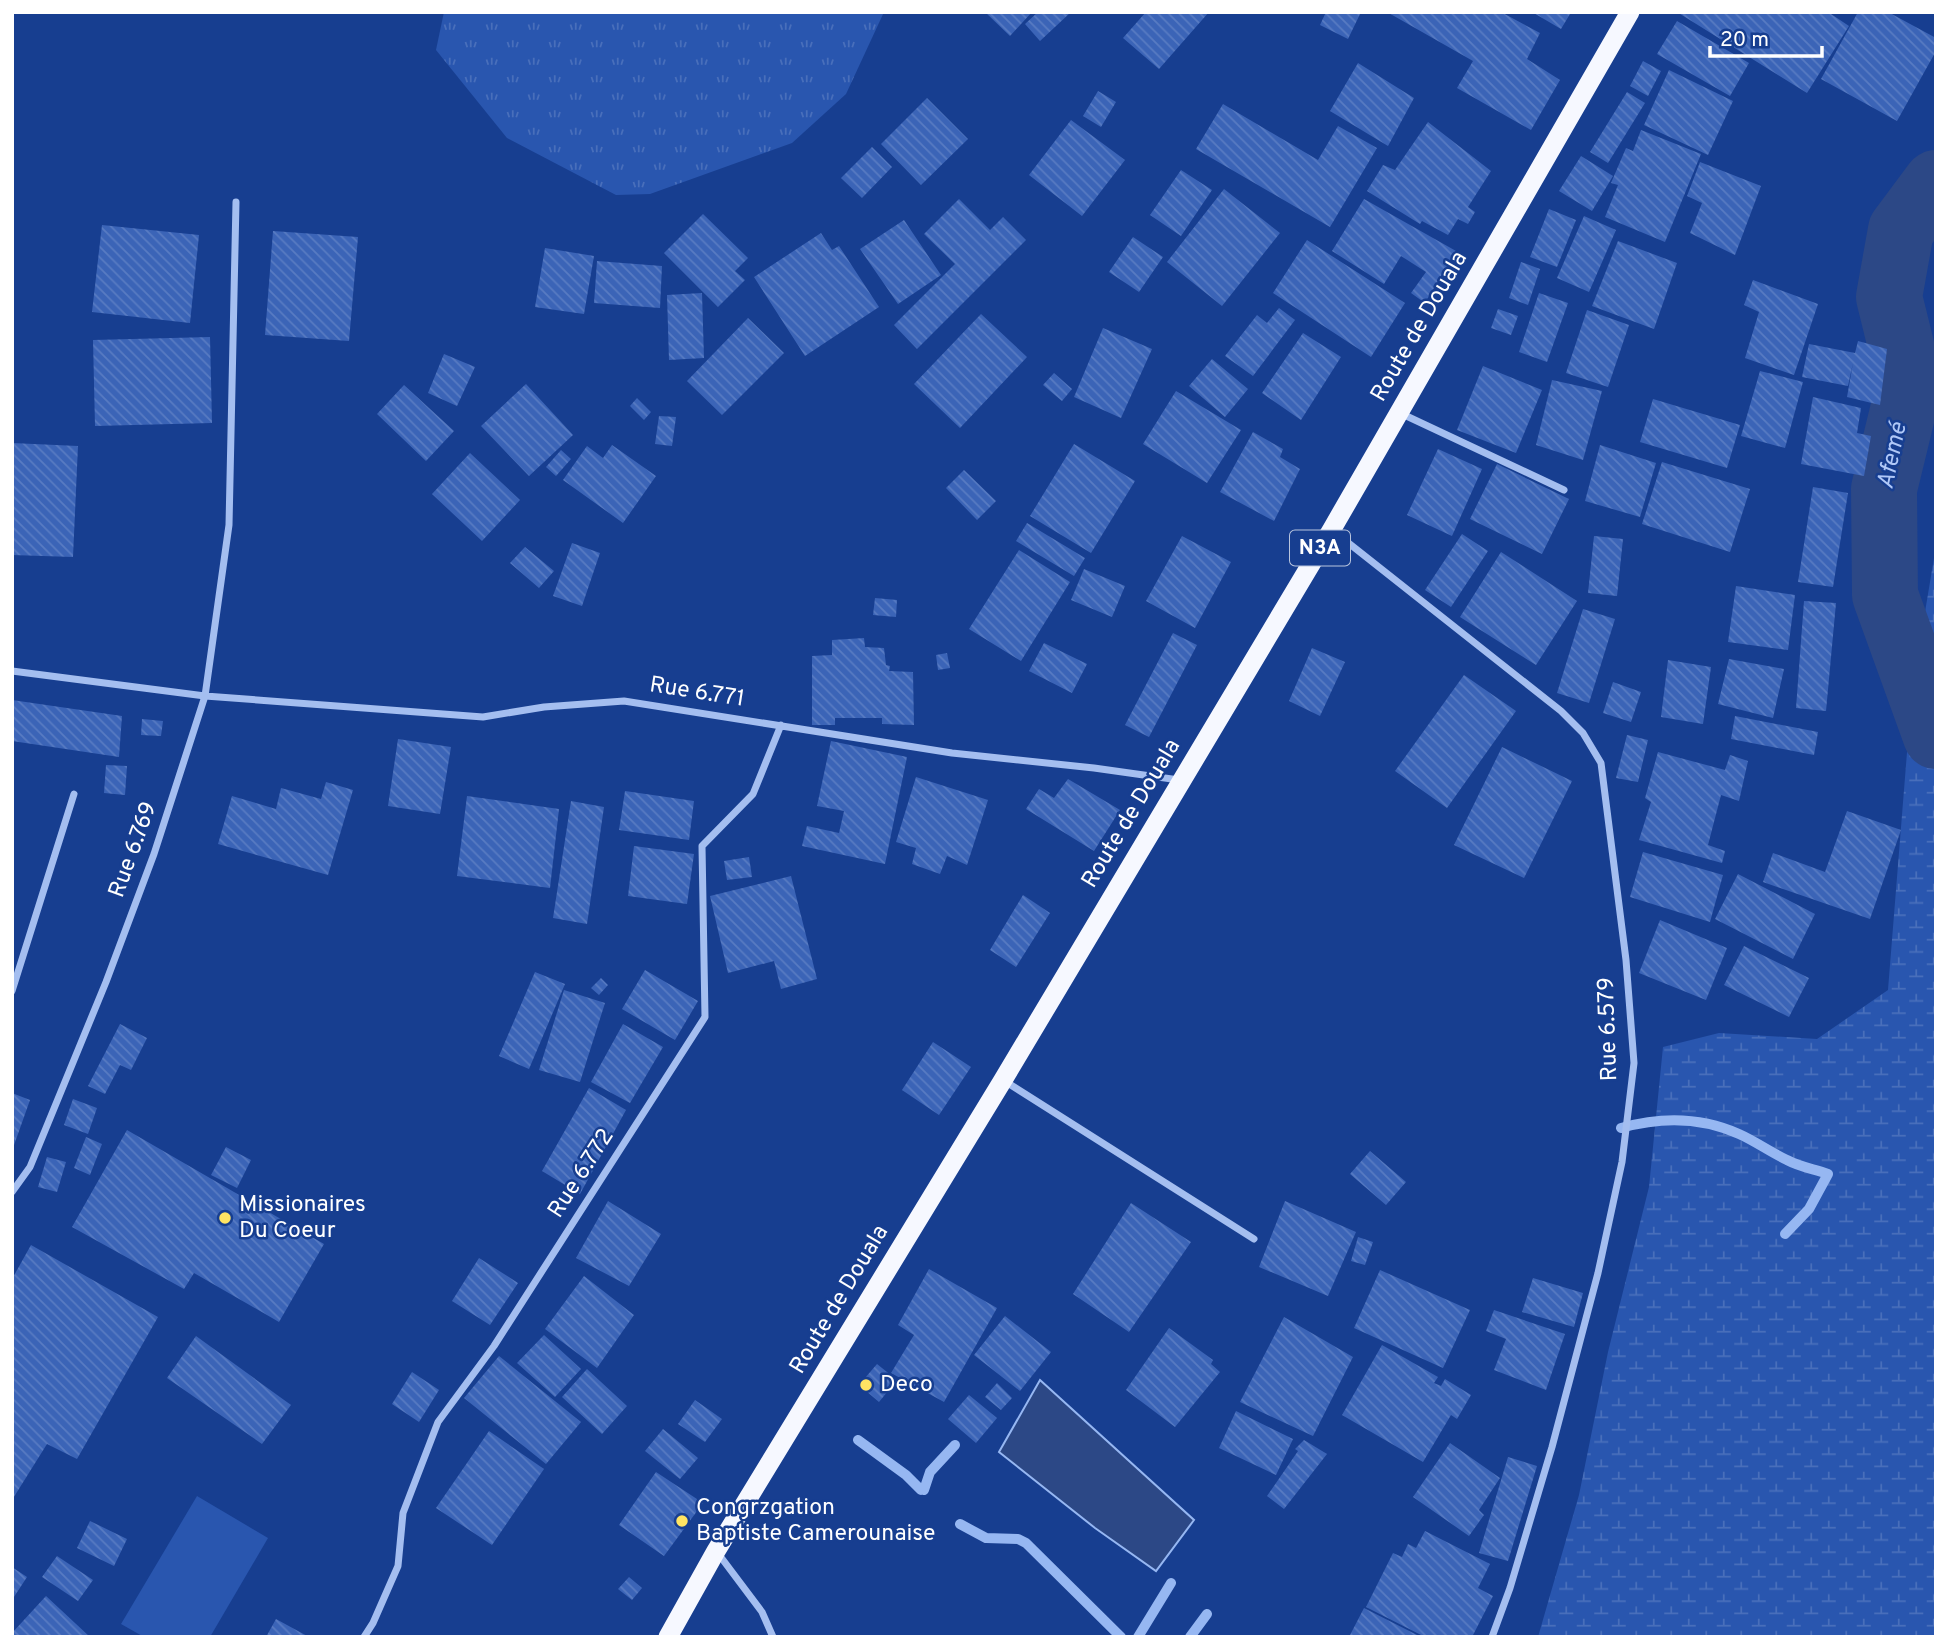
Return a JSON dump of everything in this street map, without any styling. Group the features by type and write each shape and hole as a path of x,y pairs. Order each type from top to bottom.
{"highway":[{"name":"Route de Douala","path":"668,1637 716,1551 1003,1080 1332,529 1630,12"}],"street":[{"name":"Rue 6.769","path":"12,1192 30,1167 111,969 158,843 205,696 229,525 236,202"},
{"path":"1399,413 1564,490"},
{"name":"Rue 6.579","path":"1332,529 1561,711 1583,733 1601,763 1626,960 1634,1063 1622,1162 1598,1273 1552,1447 1510,1588 1492,1637"},
{"path":"12,671 205,696"},
{"name":"Rue 6.771","path":"205,696 484,717 544,707 624,701 952,752 1180,780"},
{"name":"Rue 6.772","path":"363,1637 373,1623 398,1566 403,1513 438,1422 494,1346 705,1017 702,846 753,794 781,725"},
{"path":"12,991 74,794"},
{"path":"1003,1080 1254,1238"},
{"path":"716,1551 762,1612 772,1637"}],"green space":[{"path":"444,12 884,12 846,94 792,143 650,194 616,195 507,138 436,50"},
{"path":"1936,546 1936,1637 1538,1637 1579,1495 1608,1352 1649,1187 1663,1047 1719,1033 1817,1039 1888,990 1912,690"},
{"path":"197,1496 268,1538 210,1637 144,1637 121,1624"}],"shaded area":[{"path":"1040,1380 1194,1520 1156,1571 1095,1528 999,1452"}],"building":[{"path":"985,12 1032,12 1010,36"},
{"path":"1038,12 1071,12 1040,41 1025,24"},
{"path":"1146,12 1209,12 1159,69 1123,38"},
{"path":"1326,12 1361,12 1348,39 1320,25"},
{"path":"1387,12 1501,12 1540,33 1527,59 1560,80 1531,130 1457,88 1473,61"},
{"path":"1532,12 1567,12 1570,14 1561,29"},
{"path":"1677,12 1828,12 1849,26 1807,93"},
{"path":"1858,12 1888,12 1936,38 1936,51 1897,121 1821,79"},
{"path":"1677,21 1749,63 1730,96 1657,54"},
{"path":"1643,61 1661,71 1648,96 1630,86"},
{"path":"1358,63 1414,98 1388,146 1330,111"},
{"path":"1669,70 1733,101 1708,155 1644,125"},
{"path":"1098,91 1116,102 1101,127 1083,116"},
{"path":"1627,92 1645,103 1608,163 1590,152"},
{"path":"927,98 968,139 921,185 881,144"},
{"path":"1223,104 1318,160 1338,126 1377,148 1330,227 1196,149"},
{"path":"1071,120 1125,160 1082,216 1029,175"},
{"path":"1428,122 1491,171 1468,207 1475,212 1468,224 1458,219 1448,235 1422,221 1420,224 1367,191 1383,165 1395,170"},
{"path":"1641,130 1701,154 1665,242 1605,217 1618,185 1611,183 1626,148 1633,151"},
{"path":"872,147 892,167 862,198 841,178"},
{"path":"1581,156 1613,176 1592,211 1559,191"},
{"path":"1700,162 1761,186 1735,255 1690,233 1702,203 1687,196"},
{"path":"1181,170 1212,190 1181,236 1150,215"},
{"path":"1224,189 1280,233 1222,306 1167,262"},
{"path":"959,199 990,230 1003,217 1026,240 917,349 894,325 955,264 924,234"},
{"path":"1364,199 1456,251 1425,303 1411,293 1426,272 1401,256 1384,284 1332,251"},
{"path":"1549,209 1576,220 1557,267 1530,257"},
{"path":"703,214 748,258 735,271 745,280 718,307 664,253"},
{"path":"1584,216 1616,230 1589,292 1557,278"},
{"path":"904,220 941,275 898,304 860,249"},
{"path":"102,225 199,235 190,323 92,312"},
{"path":"273,231 358,237 349,341 265,335"},
{"path":"821,233 832,250 839,246 879,307 805,356 754,277"},
{"path":"1133,237 1163,257 1139,292 1109,272"},
{"path":"1307,240 1405,303 1371,357 1273,293"},
{"path":"1618,241 1677,263 1654,329 1592,306"},
{"path":"545,248 594,256 584,314 535,307"},
{"path":"597,261 662,266 660,308 594,303"},
{"path":"1521,262 1540,269 1528,305 1509,298"},
{"path":"1753,280 1818,304 1794,375 1745,358 1759,312 1744,305"},
{"path":"702,293 704,358 669,360 667,295"},
{"path":"1539,293 1568,303 1547,362 1519,352"},
{"path":"1279,308 1295,320 1253,376 1225,356 1257,315 1267,323"},
{"path":"1498,309 1518,316 1511,335 1491,328"},
{"path":"1587,310 1629,325 1608,387 1566,373"},
{"path":"981,314 1027,357 960,428 914,384"},
{"path":"748,318 784,353 722,415 687,381"},
{"path":"1103,328 1152,349 1121,418 1074,397"},
{"path":"1303,333 1341,357 1301,420 1262,393"},
{"path":"210,337 212,423 95,426 93,340"},
{"path":"1858,341 1887,349 1880,405 1847,397 1853,363 1848,386 1802,377 1809,344 1855,353"},
{"path":"444,354 475,367 457,406 428,393"},
{"path":"1212,359 1248,389 1225,417 1189,386"},
{"path":"1483,366 1542,390 1516,453 1457,430"},
{"path":"1760,371 1803,382 1785,448 1741,436"},
{"path":"1054,373 1072,389 1062,401 1043,385"},
{"path":"1552,380 1602,391 1583,460 1536,445"},
{"path":"526,384 573,435 529,476 481,426"},
{"path":"404,385 454,431 426,461 377,414"},
{"path":"1176,391 1241,430 1207,483 1143,444"},
{"path":"1813,397 1861,408 1857,433 1871,436 1864,476 1801,464"},
{"path":"637,398 651,412 644,420 630,406"},
{"path":"1653,399 1740,425 1727,468 1640,442"},
{"path":"659,416 676,417 672,446 655,444"},
{"path":"1253,432 1283,449 1280,457 1300,469 1274,521 1220,492"},
{"path":"12,443 78,446 73,557 12,555"},
{"path":"1074,444 1135,481 1091,553 1030,516"},
{"path":"612,445 656,476 623,523 563,480 587,446 603,458"},
{"path":"1600,445 1656,463 1640,517 1585,501"},
{"path":"1438,449 1482,469 1452,536 1407,515"},
{"path":"561,450 571,459 556,476 546,467"},
{"path":"470,453 520,500 482,541 432,494"},
{"path":"1662,462 1750,489 1730,552 1642,524"},
{"path":"1497,464 1569,499 1542,554 1470,519"},
{"path":"964,470 996,501 977,520 946,488"},
{"path":"1813,487 1848,493 1833,587 1798,582"},
{"path":"1027,523 1085,558 1074,576 1016,541"},
{"path":"1462,534 1488,551 1451,607 1425,590"},
{"path":"1182,536 1231,562 1195,628 1146,601"},
{"path":"1594,536 1623,539 1617,596 1588,593"},
{"path":"572,543 600,553 582,606 553,596"},
{"path":"525,547 554,571 539,588 510,563"},
{"path":"1019,550 1070,582 1021,661 969,629"},
{"path":"1501,552 1577,601 1536,665 1460,617"},
{"path":"1084,569 1125,586 1112,617 1071,600"},
{"path":"1736,586 1795,595 1788,650 1728,642"},
{"path":"875,598 897,600 896,617 873,615"},
{"path":"1804,601 1836,603 1826,711 1796,708"},
{"path":"1583,609 1615,619 1589,703 1557,693"},
{"path":"1173,633 1197,645 1149,737 1125,725"},
{"path":"864,638 865,647 884,648 889,671 913,672 914,725 882,724 882,718 835,718 835,725 812,725 812,656 832,655 832,640"},
{"path":"1044,643 1087,664 1072,693 1029,671"},
{"path":"1312,648 1345,662 1320,716 1289,701"},
{"path":"947,653 950,668 938,670 936,655"},
{"path":"1729,659 1784,669 1773,718 1718,704"},
{"path":"1668,660 1711,667 1703,724 1661,717"},
{"path":"1464,675 1516,711 1447,808 1395,771"},
{"path":"1613,682 1641,692 1631,722 1603,713"},
{"path":"12,700 122,716 119,757 12,741"},
{"path":"1735,716 1818,732 1814,755 1731,739"},
{"path":"142,719 163,721 161,736 141,735"},
{"path":"1627,735 1648,740 1638,782 1616,778"},
{"path":"398,739 451,747 440,814 388,806"},
{"path":"831,741 907,757 885,864 802,846 807,826 839,833 844,811 817,806"},
{"path":"1502,747 1572,781 1524,878 1454,845"},
{"path":"1658,752 1725,770 1730,755 1748,761 1739,801 1721,795 1708,845 1725,851 1722,863 1639,840 1651,802 1645,798"},
{"path":"106,765 127,766 125,795 104,793"},
{"path":"916,777 988,800 967,865 947,856 940,874 912,864 916,848 896,842"},
{"path":"1068,779 1120,810 1094,851 1026,809 1039,789 1054,798"},
{"path":"326,782 353,790 328,875 218,844 232,796 276,809 281,788 321,799"},
{"path":"625,791 694,801 689,840 619,830"},
{"path":"467,796 559,809 550,888 457,876"},
{"path":"571,801 604,807 587,924 553,918"},
{"path":"1847,811 1901,830 1870,919 1763,882 1773,853 1825,872"},
{"path":"634,846 694,854 687,904 628,896"},
{"path":"1643,852 1723,875 1710,922 1630,897"},
{"path":"749,857 752,877 727,880 724,861"},
{"path":"1738,874 1815,914 1793,959 1715,919"},
{"path":"791,876 817,979 781,989 774,961 728,973 710,896"},
{"path":"1023,895 1050,913 1016,967 990,950"},
{"path":"1660,920 1727,948 1706,1000 1639,973"},
{"path":"1744,946 1809,978 1789,1017 1724,985"},
{"path":"645,970 698,1001 675,1040 622,1009"},
{"path":"535,972 565,984 529,1069 499,1056"},
{"path":"601,978 608,985 599,995 591,988"},
{"path":"564,990 605,1003 580,1082 539,1070"},
{"path":"120,1024 147,1038 131,1070 120,1065 105,1094 88,1086"},
{"path":"623,1024 663,1047 630,1103 591,1082"},
{"path":"933,1042 971,1067 939,1115 902,1090"},
{"path":"589,1088 626,1110 580,1194 542,1171"},
{"path":"12,1093 30,1100 13,1148 12,1148"},
{"path":"73,1099 97,1108 88,1134 64,1125"},
{"path":"127,1130 324,1244 279,1322 194,1273 184,1289 72,1227"},
{"path":"86,1137 102,1144 90,1175 74,1168"},
{"path":"226,1147 251,1160 237,1188 211,1175"},
{"path":"1370,1151 1406,1182 1386,1205 1350,1174"},
{"path":"47,1157 66,1162 57,1192 38,1187"},
{"path":"608,1201 661,1234 629,1286 576,1258"},
{"path":"1285,1201 1356,1232 1328,1296 1259,1267"},
{"path":"1131,1203 1191,1242 1129,1332 1073,1294"},
{"path":"1358,1237 1373,1242 1365,1265 1351,1261"},
{"path":"31,1245 158,1317 77,1459 47,1444 12,1500 12,1279"},
{"path":"479,1258 518,1283 490,1325 452,1301"},
{"path":"929,1269 997,1308 944,1402 891,1373 914,1335 898,1325"},
{"path":"1380,1270 1470,1310 1443,1368 1354,1328"},
{"path":"584,1276 634,1315 597,1368 545,1329"},
{"path":"1533,1278 1583,1293 1574,1327 1522,1312"},
{"path":"1494,1310 1565,1334 1546,1390 1494,1370 1506,1339 1486,1331"},
{"path":"1005,1316 1051,1352 1020,1391 974,1355"},
{"path":"1284,1317 1353,1357 1313,1436 1240,1402"},
{"path":"1169,1328 1213,1360 1211,1364 1220,1372 1175,1427 1126,1390"},
{"path":"544,1335 581,1369 555,1397 517,1363"},
{"path":"196,1336 291,1405 262,1444 167,1378"},
{"path":"1382,1345 1438,1377 1434,1383 1441,1386 1445,1379 1471,1395 1457,1419 1451,1415 1423,1462 1342,1415"},
{"path":"499,1356 581,1422 546,1464 464,1398"},
{"path":"877,1364 897,1380 879,1402 859,1385"},
{"path":"587,1369 627,1406 602,1434 562,1397"},
{"path":"412,1372 439,1390 419,1422 392,1404"},
{"path":"997,1383 1012,1398 1001,1410 985,1397"},
{"path":"969,1395 997,1418 976,1443 948,1419"},
{"path":"695,1400 722,1419 705,1442 678,1424"},
{"path":"1236,1411 1293,1439 1276,1475 1219,1448"},
{"path":"663,1429 698,1458 680,1479 645,1451"},
{"path":"489,1431 544,1469 492,1545 436,1508"},
{"path":"1304,1440 1327,1454 1284,1509 1267,1496 1298,1451 1295,1449"},
{"path":"1450,1443 1500,1478 1479,1510 1484,1515 1469,1536 1413,1497"},
{"path":"1508,1457 1537,1466 1508,1561 1479,1553"},
{"path":"656,1472 703,1503 664,1556 619,1525"},
{"path":"90,1521 127,1539 114,1566 77,1548"},
{"path":"1425,1531 1490,1564 1478,1588 1493,1596 1472,1637 1425,1637 1366,1607 1393,1553 1402,1557 1408,1544 1416,1548"},
{"path":"57,1556 93,1580 78,1601 42,1577"},
{"path":"12,1567 27,1577 12,1600"},
{"path":"629,1577 642,1588 632,1600 618,1589"},
{"path":"46,1596 90,1637 12,1637 12,1633"},
{"path":"1364,1608 1421,1637 1349,1637"},
{"path":"276,1619 309,1637 266,1637"}],"waterway":[{"name":"Afemé","path":"1936,183 1901,230 1889,297 1910,382 1884,489 1885,595 1936,736"},
{"path":"1621,1128 1680,1120 1710,1124 1739,1134 1792,1162 1828,1174 1809,1209 1785,1234"},
{"path":"858,1440 906,1475 921,1490"},
{"path":"924,1490 930,1472 955,1445"},
{"path":"960,1524 986,1538 1018,1539 1026,1543 1121,1637"},
{"path":"1138,1637 1171,1583"},
{"path":"1190,1637 1207,1614"}],"place":[{"name":"Missionaires Du Coeur","path":"225,1218"},
{"name":"Deco","path":"866,1385"},
{"name":"Congrzgation Baptiste Camerounaise","path":"682,1521"}]}
